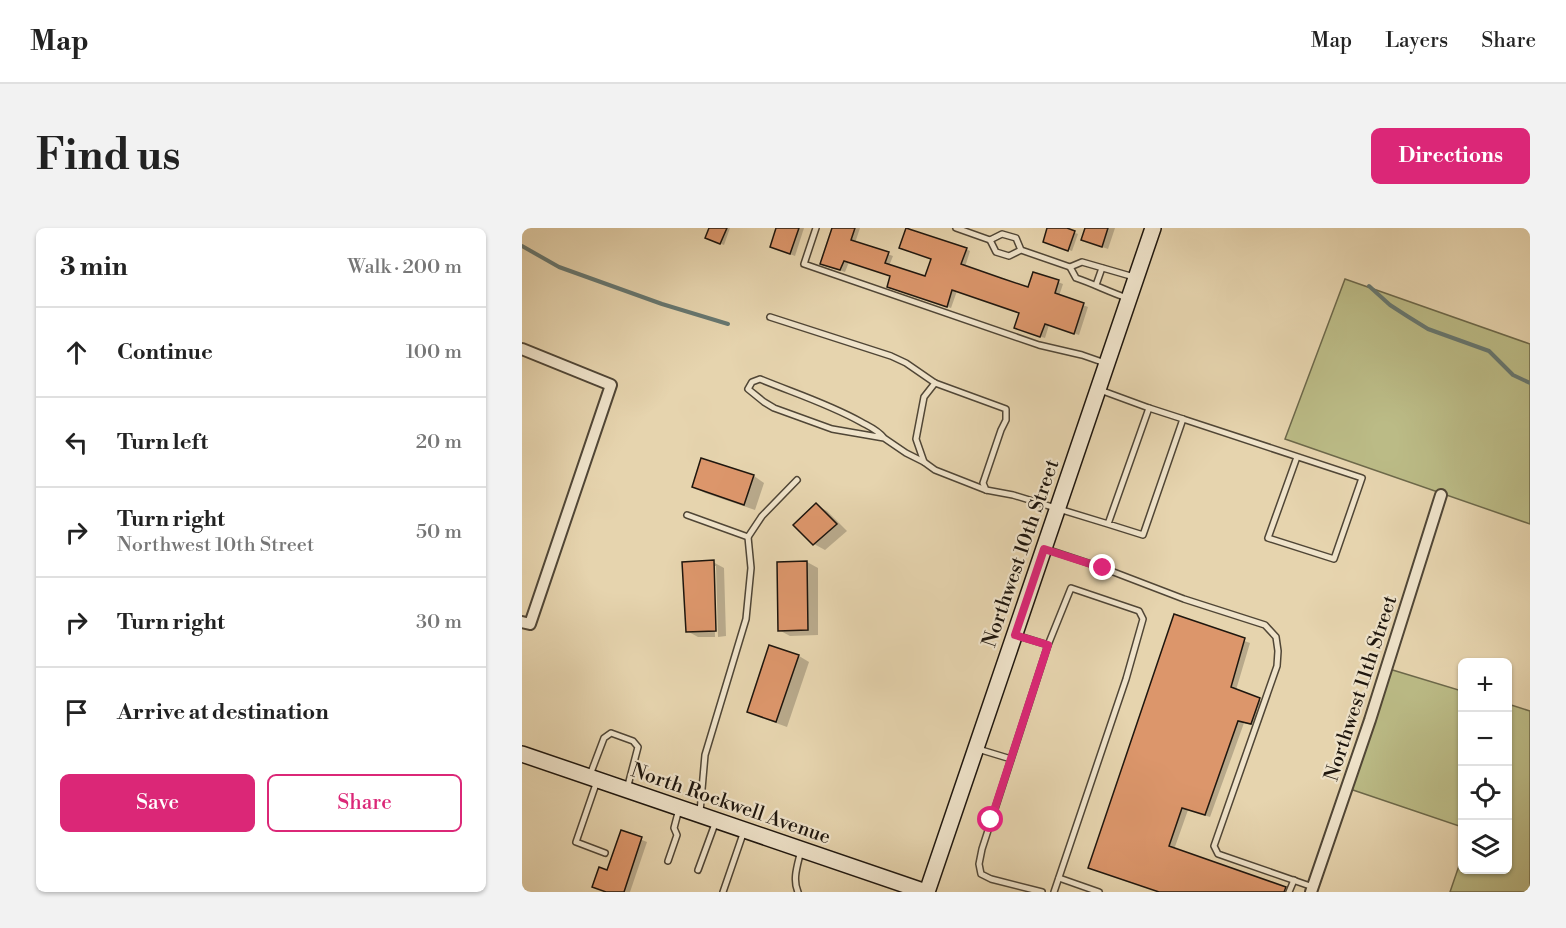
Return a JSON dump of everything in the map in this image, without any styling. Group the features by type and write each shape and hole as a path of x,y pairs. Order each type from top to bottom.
{"main road":[{"name":"Northwest 10th Street","path":"927,892 1153,228"},
{"name":"North Rockwell Avenue","path":"522,754 927,892"}],"street":[{"path":"522,349 610,385 526,623"},
{"name":"Northwest 11th Street","path":"1312,890 1370,720 1441,495"}],"lane":[{"path":"816,228 804,264 1039,345 1107,363"},
{"path":"956,228 990,240 996,252 1009,256 1021,250 1070,267 1082,262 1136,277"},
{"path":"990,240 1002,234 1016,238 1021,250"},
{"path":"1070,267 1076,278 1129,298"},
{"path":"1096,285 1102,268"},
{"path":"770,317 891,356 935,382 1006,409 1006,420 983,483 986,490"},
{"path":"884,438 832,429 774,408 748,389 752,382 760,379 826,404 879,432 906,453 935,470 986,490 1058,508 1143,536 1183,419"},
{"path":"924,462 916,439 924,397 935,382"},
{"path":"1098,390 1362,478 1334,559 1268,538 1297,457"},
{"path":"1108,524 1149,408"},
{"path":"700,814 705,755 746,619 751,568 748,537 762,516 797,480"},
{"path":"687,516 748,537"},
{"path":"1044,549 1264,625 1276,637 1277,666 1214,846 1218,854 1294,880 1312,890"},
{"path":"1042,892 991,879 981,874 979,864 1048,645 1071,588 1138,611 1143,619 1126,679 1054,892"},
{"path":"1015,635 1048,645"},
{"path":"605,853 576,842 604,738 611,733 633,741 638,747 626,789"},
{"path":"976,748 1011,759"},
{"path":"668,861 677,835 674,828 679,807"},
{"path":"698,870 716,820"},
{"path":"723,892 744,829"},
{"path":"798,892 795,879 801,849"},
{"path":"1059,878 1099,892"},
{"path":"1289,892 1294,880"}],"green space":[{"path":"1345,279 1530,344 1530,524 1285,439"},
{"path":"1386,668 1458,690 1458,826 1347,788"},
{"path":"1512,705 1530,711 1530,892 1450,892 1458,869 1458,874 1512,874"}],"building":[{"path":"709,228 727,228 720,244 705,238"},
{"path":"776,228 799,228 790,254 770,247"},
{"path":"832,228 855,228 851,240 889,252 885,263 925,276 931,259 899,248 906,228 967,248 961,264 1001,278 1028,287 1033,272 1059,280 1055,293 1084,303 1074,334 1045,324 1040,337 1014,328 1019,313 952,290 947,307 887,287 890,276 844,261 840,270 820,264"},
{"path":"1047,228 1067,228 1075,231 1068,251 1043,242"},
{"path":"1085,228 1108,228 1102,247 1081,240"},
{"path":"701,458 754,475 744,505 692,487"},
{"path":"816,503 837,524 813,545 793,525"},
{"path":"714,560 716,631 686,632 682,562"},
{"path":"807,561 808,630 778,631 777,562"},
{"path":"1174,614 1245,638 1231,687 1260,698 1251,724 1238,721 1205,815 1182,808 1169,846 1286,887 1284,892 1159,892 1088,868"},
{"path":"769,645 799,655 776,722 747,712"},
{"path":"621,830 642,837 624,892 606,892 592,887 599,867 607,870"}],"waterway":[{"path":"522,246 559,267 662,304 728,324"},
{"path":"1369,286 1390,305 1428,329 1489,351 1513,375 1530,383"}],"route":[{"path":"991,820 1048,645 1015,635 1044,549 1103,568"}]}
